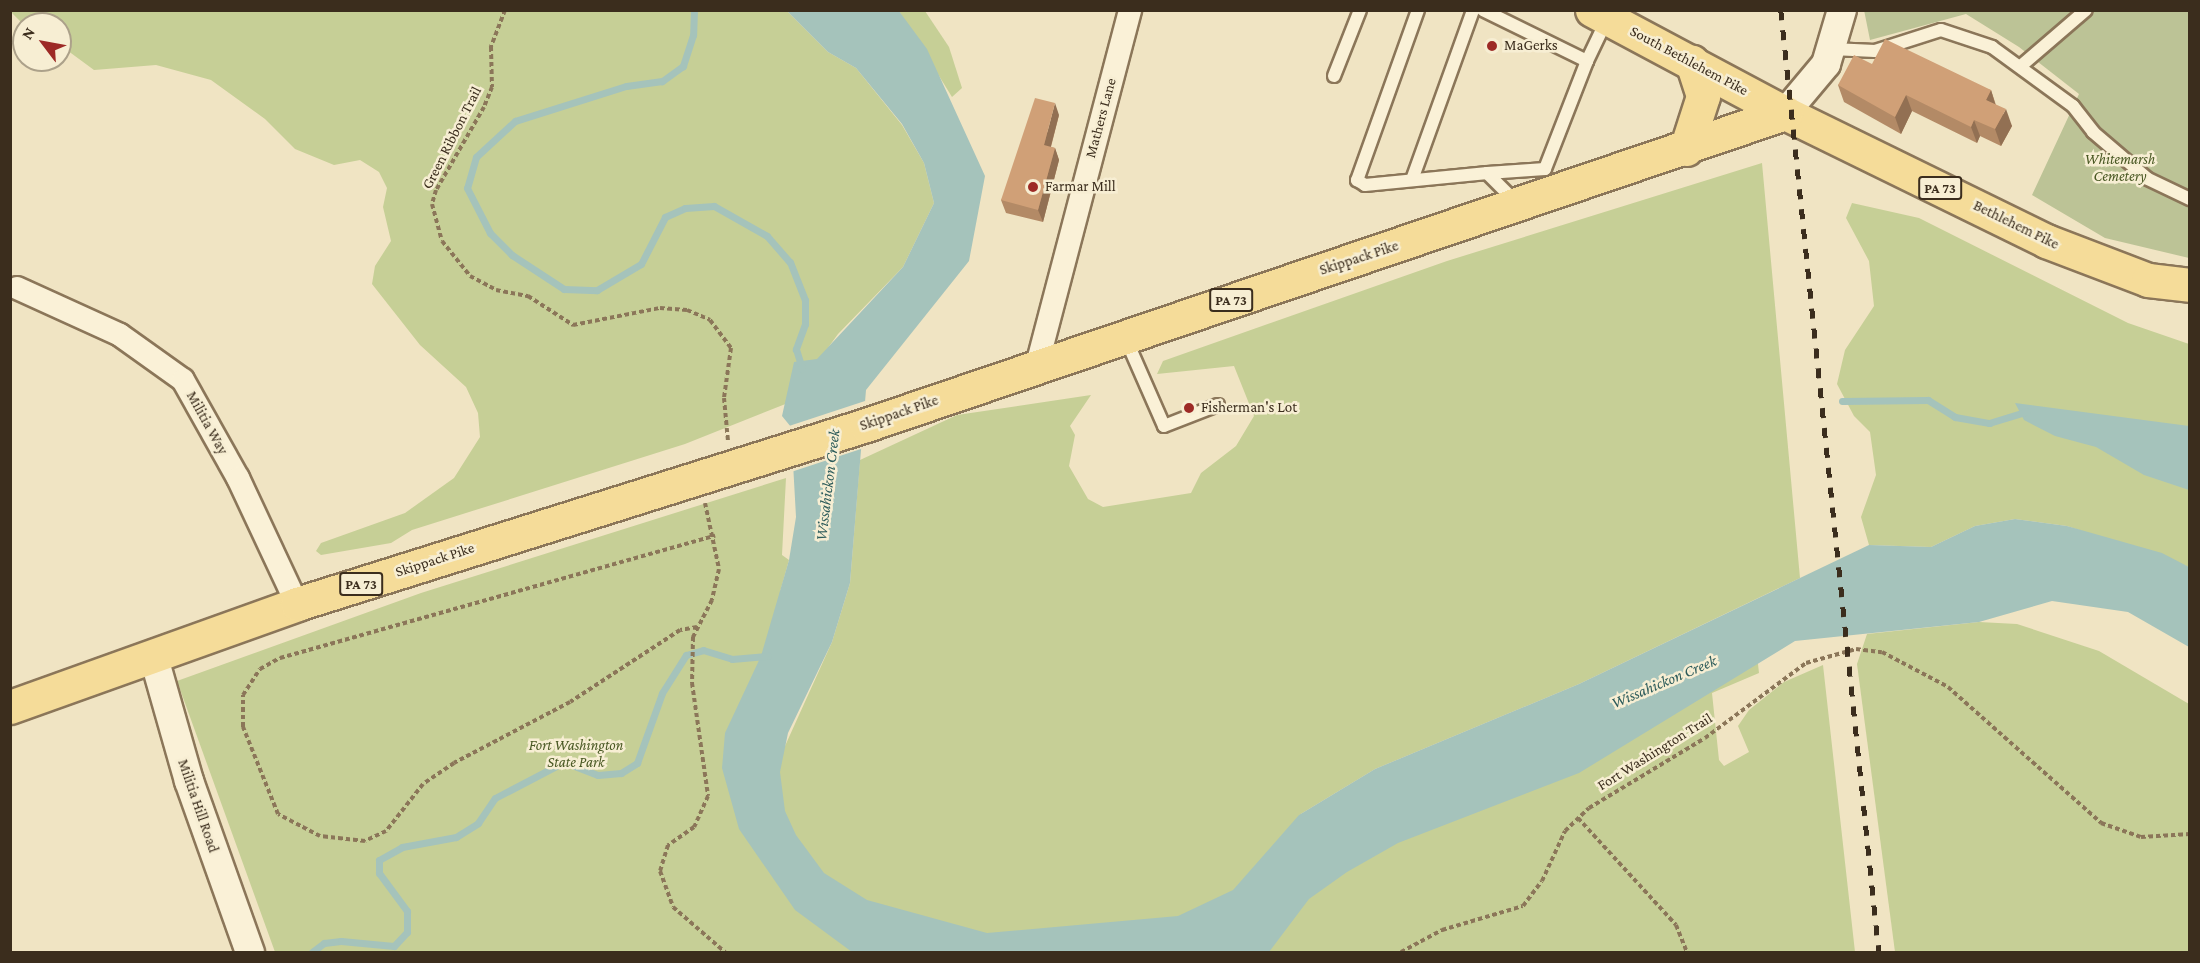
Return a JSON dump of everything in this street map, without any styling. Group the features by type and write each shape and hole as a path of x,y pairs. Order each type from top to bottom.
{"main road":[{"name":"South Bethlehem Pike","path":"1600,14 1785,113"},
{"path":"1686,149 1703,96 1692,62"},
{"name":"Skippack Pike","path":"10,707 154,658 297,604 866,425 1037,365 1686,149 1785,113"},
{"name":"Bethlehem Pike","path":"1785,113 2101,265 2190,285"}],"street":[{"name":"Mathers Lane","path":"1037,365 1130,10"},
{"path":"1785,113 1813,84 1832,49 1842,10"},
{"name":"Militia Way","path":"17,288 120,335 183,380 238,478 297,604"},
{"name":"Militia Hill Road","path":"154,658 189,781 250,952"}],"lane":[{"path":"1334,76 1360,10"},
{"path":"1418,10 1356,173 1365,185 1413,177 1545,169 1587,61 1600,14"},
{"path":"1413,177 1473,10"},
{"path":"1483,10 1587,61"},
{"path":"2022,65 2086,10"},
{"path":"1832,49 1875,51 1941,30 1992,47 2022,65 2148,179 2190,199"},
{"path":"1487,173 1520,205"},
{"path":"1125,336 1164,426 1218,405"}],"path":[{"name":"Green Ribbon Trail","path":"506,10 491,47 492,87 484,107 436,190 432,204 442,241 470,276 496,290 528,296 573,325 660,308 687,309 710,320 731,348 724,398 728,442"},
{"path":"703,496 715,536 719,569 712,600 693,637 692,683 707,775 705,812 668,845 660,870 673,907 725,952"},
{"path":"697,627 680,630 570,702 454,762 423,784 386,831 365,841 320,836 278,814 243,728 243,695 260,669 280,658 715,536"},
{"name":"Fort Washington Trail","path":"1401,952 1443,930 1522,906 1542,881 1557,843 1578,818 1705,738 1806,663 1869,649 1928,674 1972,704 2101,823 2141,837 2190,834"},
{"path":"1578,818 1676,925 1687,952"}],"green space":[{"name":"Whitemarsh Cemetery","path":"1864,10 2189,11 2189,258 2105,238 2032,195 2079,94 2019,47 1966,14 1870,40"},
{"path":"10,11 787,11 828,52 856,68 902,125 924,163 934,203 903,267 838,334 788,403 685,444 412,530 391,543 321,555 316,551 321,543 405,513 454,478 480,437 478,413 466,387 420,345 372,284 375,266 391,241 383,207 387,188 379,172 360,160 334,165 295,149 265,119 211,80 156,65 94,70 72,54 72,12 12,13"},
{"path":"899,11 925,11 949,47 962,88 952,97"},
{"name":"Fort Washington State Park","path":"1762,163 1800,578 1579,684 1375,769 1299,815 1753,619 1759,673 1712,693 1719,760 1724,766 1749,752 1738,726 1749,710 1784,682 1823,665 1855,952 275,952 177,681 421,593 786,478 782,555 789,560 780,592 785,746 832,642 850,583 860,460 957,415 1091,395 1070,426 1075,435 1069,466 1088,499 1103,507 1191,493 1201,473 1236,446 1254,416 1234,366 1157,374 1163,361 1447,261"},
{"path":"1852,203 1919,218 2128,323 2189,344 2189,567 2067,526 2015,519 1975,526 1931,547 1869,545 1861,517 1876,475 1870,432 1854,416 1837,384 1845,350 1874,306 1869,261 1846,218"},
{"path":"1979,622 2017,624 2099,651 2189,704 2189,952 1895,952 1857,664 1867,634"}],"water":[{"name":"Wissahickon Creek","path":"787,11 899,11 927,49 985,176 969,261 866,390 850,583 832,642 788,733 780,772 785,811 796,835 824,873 867,900 987,933 1178,916 1233,890 1299,815 1375,769 1579,684 1869,545 1931,547 1975,526 2015,519 2067,526 2162,553 2189,567 2189,647 2128,612 2052,601 1979,622 1795,641 1579,773 1398,843 1347,872 1309,899 1269,952 852,952 795,910 739,829 722,768 725,733 761,656 789,560 796,517 791,427 782,416 794,362 817,359 903,267 934,203 924,163 902,124 856,68 828,52"},
{"path":"2015,403 2189,426 2189,490 2144,475 2096,447 2055,436 2024,420"}],"pier":[{"path":"865,401 864,448 791,472 789,426"}],"building":[{"path":"1885,39 1991,90 1986,100 2006,109 1995,129 1974,120 1971,127 1906,95 1895,117 1838,85 1854,55 1872,64"},
{"name":"Farmar Mill","path":"1035,98 1055,103 1044,145 1055,148 1038,210 1001,200"}],"waterway":[{"path":"694,10 693,35 683,66 662,81 626,86 515,121 476,157 467,188 490,233 512,255 564,289 597,290 641,264 665,217 685,208 714,206 767,236 790,262 805,300 805,324 796,349 802,369"},
{"path":"1842,401 1928,400 1955,417 1989,423 2026,412"},
{"path":"312,952 324,943 341,941 394,946 407,932 407,911 379,873 379,860 402,847 456,837 478,823 495,798 564,762 598,775 621,773 637,763 662,693 686,655 703,650 732,659 768,656"}],"railway":[{"path":"1781,10 1879,952"}],"place":[{"name":"MaGerks","path":"1492,46"},
{"name":"Farmar Mill","path":"1033,187"},
{"name":"Fisherman's Lot","path":"1189,408"}]}
